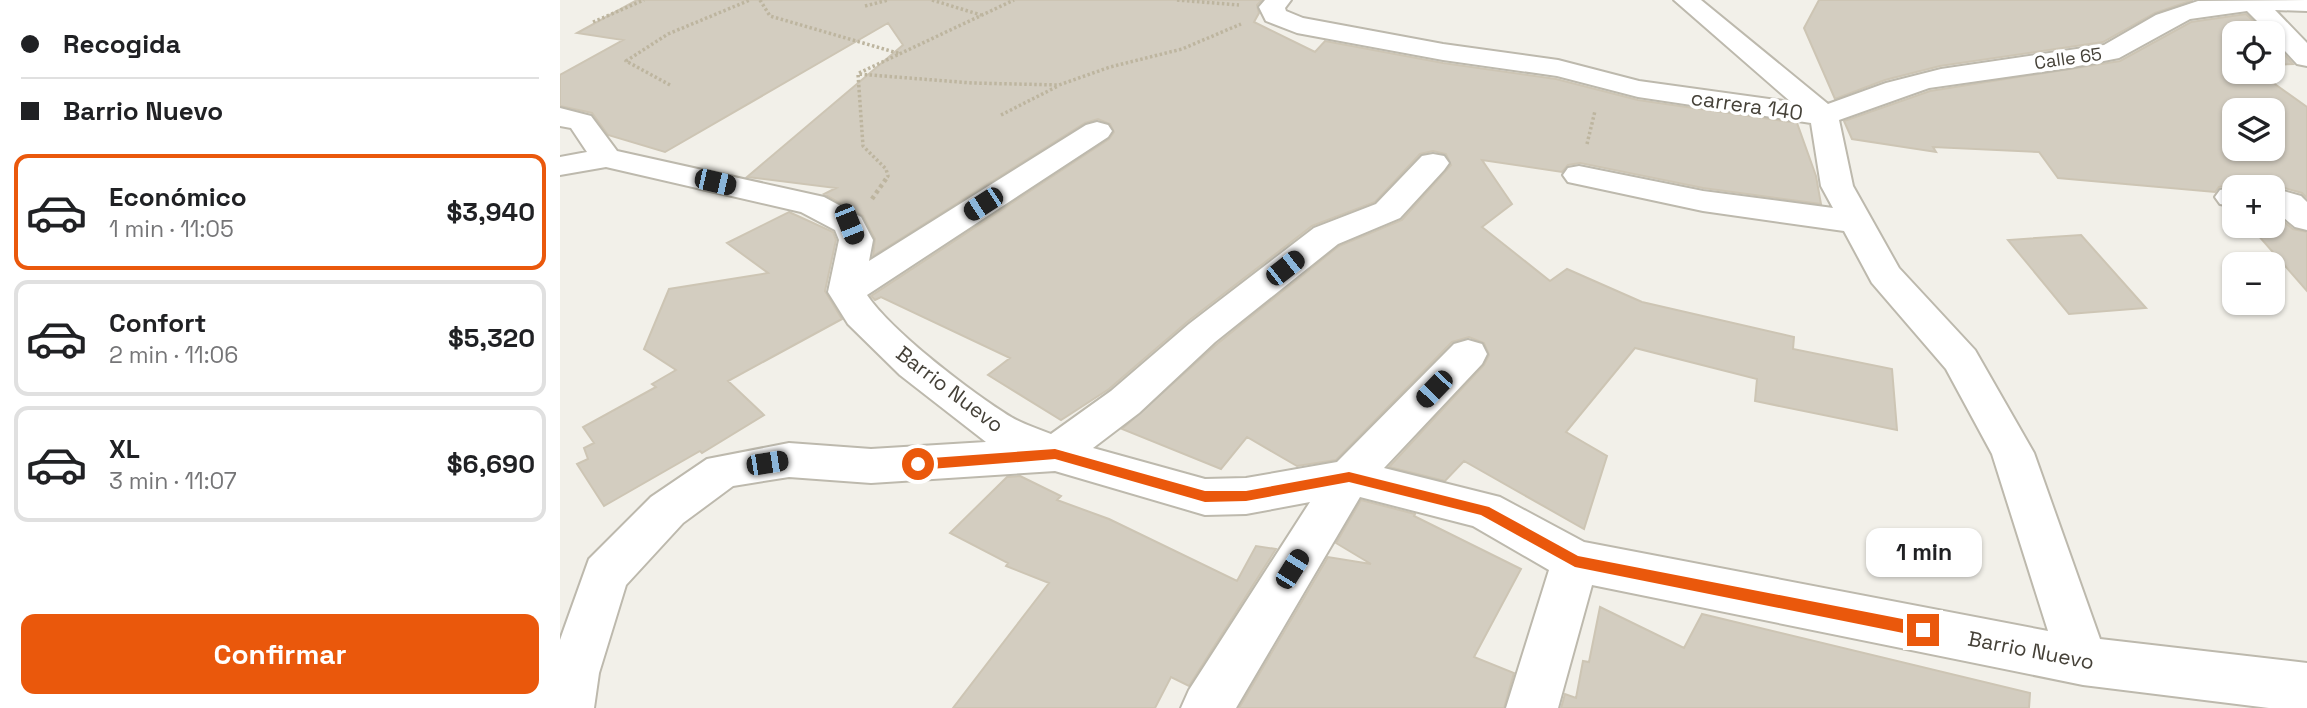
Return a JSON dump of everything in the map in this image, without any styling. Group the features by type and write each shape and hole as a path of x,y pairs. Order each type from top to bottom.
{"street":[{"path":"1686,0 1824,116"},
{"path":"2252,1 2307,58"},
{"name":"Calle 65","path":"1824,116 1896,87 2112,52 2140,39 2181,6 2204,7 2252,1 2307,4"},
{"name":"carrera 140","path":"1275,8 1297,25 1443,52 1558,68 1638,89 1824,116 1837,186 1885,275 1961,360 2013,453 2083,662"},
{"path":"560,117 581,122 606,158"},
{"path":"846,292 1097,131"},
{"path":"560,165 606,158 812,204 849,224 856,240 846,292"},
{"path":"568,708 574,673 606,574 667,510 722,471 789,460 871,467 1055,454 1125,402 1202,333 1326,236 1388,211 1433,163"},
{"path":"1579,175 1703,201 1857,222"},
{"path":"2285,202 2307,220"},
{"name":"Barrio Nuevo","path":"846,292 861,315 914,365 998,429 1055,454 1205,497 1246,496 1349,477 1484,510 1575,561 2083,662 2284,694"},
{"path":"1207,708 1349,477 1468,354"},
{"path":"1532,708 1575,561"}],"path":[{"path":"593,22 643,0"},
{"path":"670,85 626,61 668,34 750,0"},
{"path":"760,0 769,16 902,54"},
{"path":"865,6 888,0"},
{"path":"924,0 982,16"},
{"path":"859,74 1014,0"},
{"path":"1177,0 1275,8"},
{"path":"1001,115 1059,85 1110,67 1182,49 1275,8"},
{"path":"859,74 972,83 1059,85"},
{"path":"849,224 877,193 888,176 886,169 863,146 859,74"},
{"path":"1579,175 1603,80"}],"building":[{"path":"637,0 1262,0 1257,5 1259,13 1254,22 1315,52 1325,41 1443,63 1556,79 1638,100 1797,123 1816,176 1821,204 1703,188 1580,163 1568,165 1562,172 1482,160 1512,204 1482,227 1550,281 1567,269 1642,302 1794,337 1793,349 1892,369 1897,430 1755,401 1757,379 1635,348 1566,432 1607,456 1584,529 1464,461 1445,481 1389,467 1484,365 1489,355 1484,343 1469,337 1452,342 1336,460 1297,466 1247,437 1221,469 1122,429 1217,344 1339,246 1402,220 1451,165 1446,154 1433,151 1420,154 1375,202 1312,226 1187,322 1109,389 1061,420 988,375 1010,358 881,297 875,300 871,296 1109,139 1114,132 1110,124 1098,119 1085,123 873,256 875,239 863,216 824,194 836,188 747,177 903,45 888,23 665,152 608,135 592,113 560,106 560,75 623,40 577,33"},
{"path":"1819,0 2193,0 2155,13 2103,42 1940,66 1885,80 1835,99 1804,28"},
{"path":"2246,14 2253,21 2222,21 2222,84 2275,84 2307,107 2307,198 2302,193 2285,188 2285,175 2222,175 2222,186 2215,192 2058,178 2039,152 1933,147 1936,152 1852,139 1844,121 1930,91 2120,61 2191,22"},
{"path":"2285,55 2293,64 2285,64"},
{"path":"789,212 833,232 836,240 825,291 842,319 728,381 764,415 702,453 700,451 604,506 577,464 588,459 584,448 594,443 583,427 656,387 652,384 676,370 644,349 669,289 768,273 727,243"},
{"path":"2285,223 2293,229 2307,232 2307,291 2285,266 2285,252 2273,252 2261,238 2285,238"},
{"path":"2081,235 2146,308 2069,314 2008,240"},
{"path":"1020,476 1061,496 1057,500 1109,519 1237,581 1256,546 1276,549 1189,686 1171,677 1155,708 953,708 1049,583 1006,566 1008,563 950,533 1007,477"},
{"path":"1361,500 1415,514 1414,516 1521,569 1474,657 1514,673 1504,708 1239,708 1328,557 1371,564 1336,543"},
{"path":"1600,607 1684,648 1702,614 2030,693 2029,708 1561,708 1565,694 1576,698 1583,661 1589,662"}],"route":[{"path":"918,464 1055,454 1205,497 1246,496 1349,477 1484,510 1575,561 1923,630"}]}
